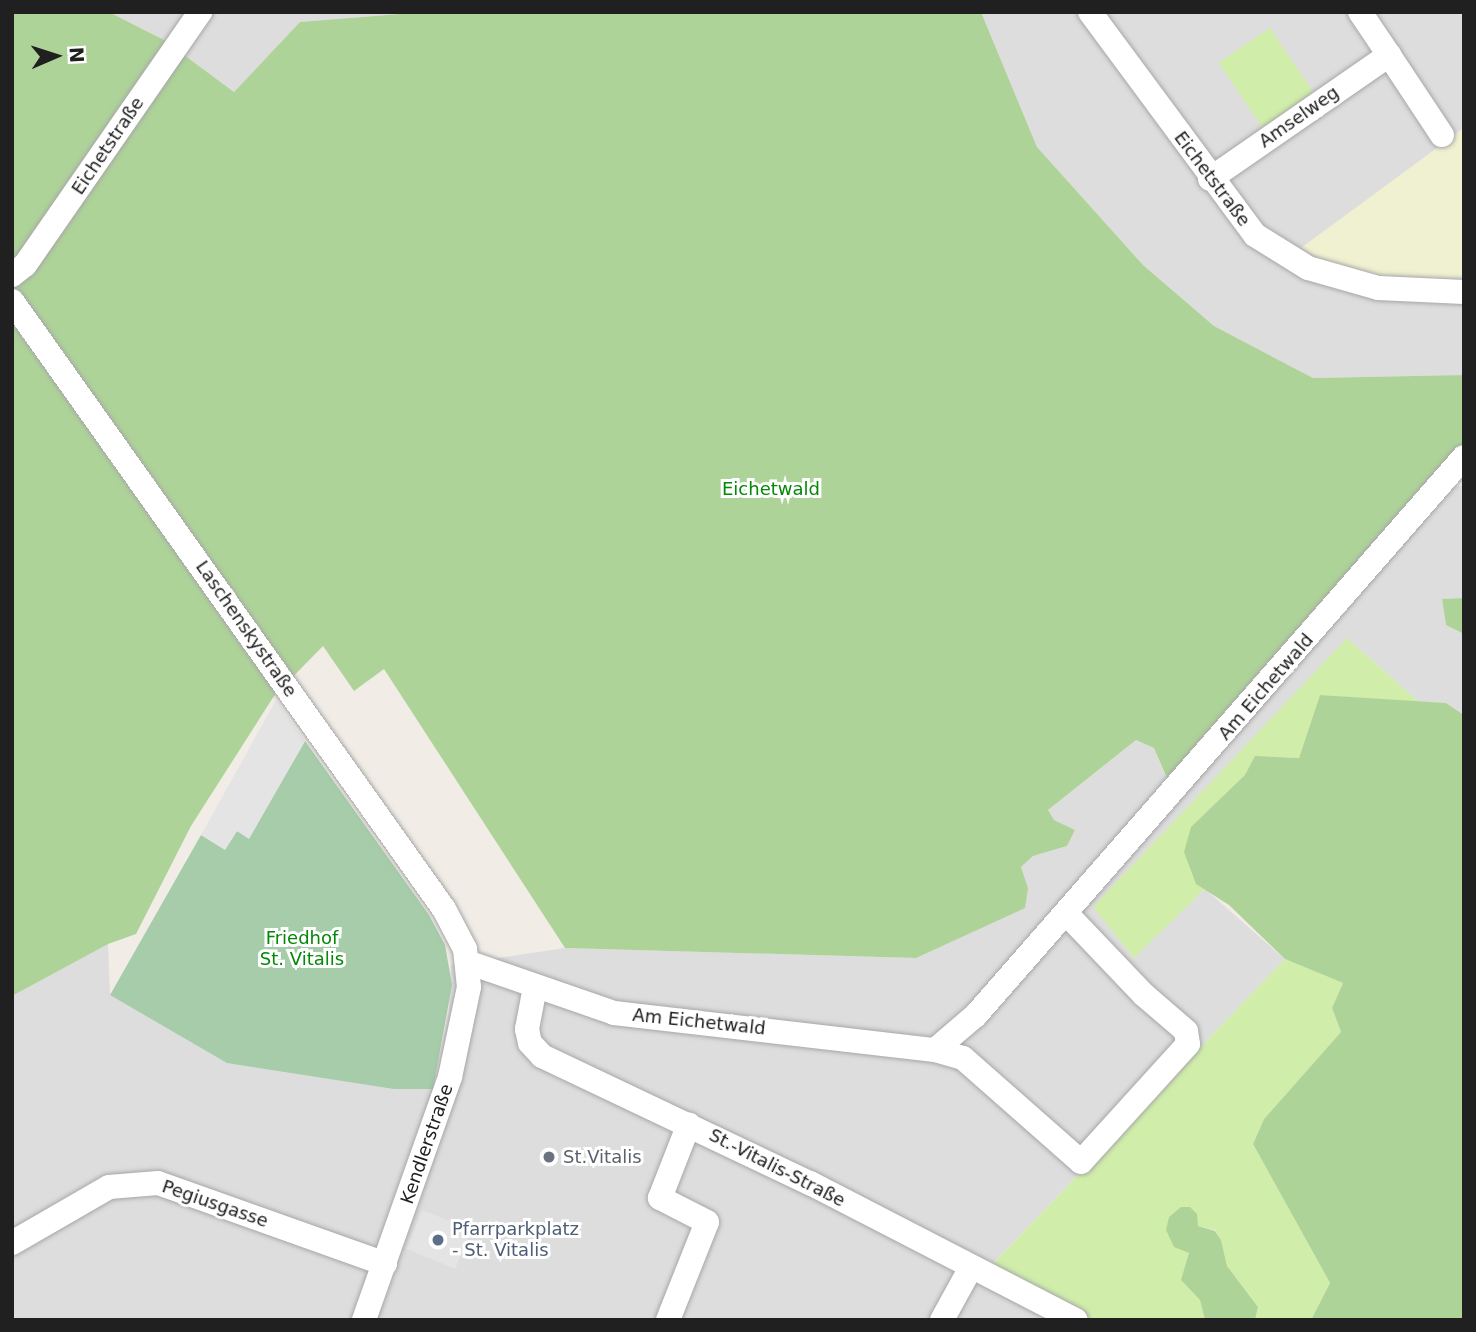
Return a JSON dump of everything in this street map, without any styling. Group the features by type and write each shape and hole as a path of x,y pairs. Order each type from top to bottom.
{"street":[{"name":"Eichetstraße","path":"12,275 25,265 200,12"},
{"name":"Eichetstraße","path":"1090,12 1210,179 1255,235 1308,268 1378,288 1464,292"},
{"path":"1360,12 1442,135"},
{"name":"Amselweg","path":"1210,179 1389,55"},
{"name":"Laschenskystraße","path":"12,301 444,909 460,935 470,963"},
{"name":"Am Eichetwald","path":"935,1050 976,1015 1464,457"},
{"name":"Am Eichetwald","path":"470,963 614,1013 935,1050 963,1058 1081,1162 1188,1044 1186,1031 1144,995 1066,914"},
{"name":"Kendlerstraße","path":"364,1320 450,1077 470,963"},
{"name":"St.-Vitalis-Straße","path":"535,987 527,1029 536,1051 689,1124 1076,1320"},
{"path":"668,1320 707,1222 660,1198 689,1124"},
{"name":"Pegiusgasse","path":"12,1242 109,1187 158,1183 384,1264"},
{"path":"942,1320 971,1269"}],"shaded area":[{"path":"109,12 424,12 300,22 234,92 164,40"},
{"path":"981,12 1464,12 1464,128 1451,137 1464,280 1464,375 1313,378 1214,326 1143,265 1037,147"},
{"path":"1463,486 1464,598 1442,599 1446,625 1464,634 1464,715 1446,703 1419,702 1347,638 1134,957 1205,889 1285,959 983,1274 1043,1311 1038,1320 12,1320 12,996 108,943 110,995 394,1089 432,1089 449,1011 451,965 565,948 916,958 1028,888 1021,867 1033,856 1067,846 1075,830 1054,820 1048,810 1136,740 1154,748 1168,782 1427,489"},
{"path":"276,700 305,741 249,839 237,831 225,850 201,835"},
{"name":"Pfarrparkplatz - St. Vitalis","path":"422,1210 471,1230 455,1269 406,1249"}],"green space":[{"name":"Eichetwald","path":"12,12 109,12 164,40 234,92 300,22 424,12 981,12 1037,147 1143,265 1214,326 1313,378 1464,375 1464,447 1169,783 1154,748 1136,740 1048,810 1054,820 1075,830 1067,846 1033,856 1021,867 1028,888 1025,908 916,958 565,948 384,669 354,691 323,646 274,696 191,826 136,934 108,944 12,996"},
{"path":"1270,28 1316,96 1264,131 1219,63"},
{"path":"1464,128 1464,280 1377,278 1335,268 1301,248"},
{"path":"1464,598 1464,634 1446,625 1442,599"},
{"path":"1347,638 1419,702 1320,695 1299,758 1255,756 1245,775 1191,827 1196,883 1205,889 1134,958 1093,907"},
{"path":"1320,695 1446,703 1464,715 1464,1320 1311,1320 1330,1283 1253,1144 1264,1119 1341,1032 1332,1008 1343,983 1285,959 1229,905 1196,884 1184,852 1191,827 1245,775 1255,756 1299,758"},
{"name":"Friedhof St. Vitalis","path":"305,741 429,915 445,945 452,985 433,1089 394,1089 227,1063 110,995 201,835 225,849 237,831 249,838"},
{"path":"1285,959 1343,983 1332,1008 1341,1032 1264,1119 1253,1144 1330,1283 1311,1320 1255,1320 1258,1307 1227,1266 1221,1240 1215,1230 1198,1226 1196,1221 1182,1248 1189,1253 1190,1261 1181,1280 1200,1300 1205,1320 1087,1320 989,1268"},
{"path":"1181,1207 1190,1207 1197,1214 1198,1226 1215,1231 1221,1240 1227,1266 1258,1307 1255,1320 1205,1320 1200,1300 1181,1280 1189,1253 1174,1247 1166,1230 1169,1217"}],"place":[{"name":"St.Vitalis","path":"549,1157"},
{"name":"Pfarrparkplatz - St. Vitalis","path":"438,1240"}]}
